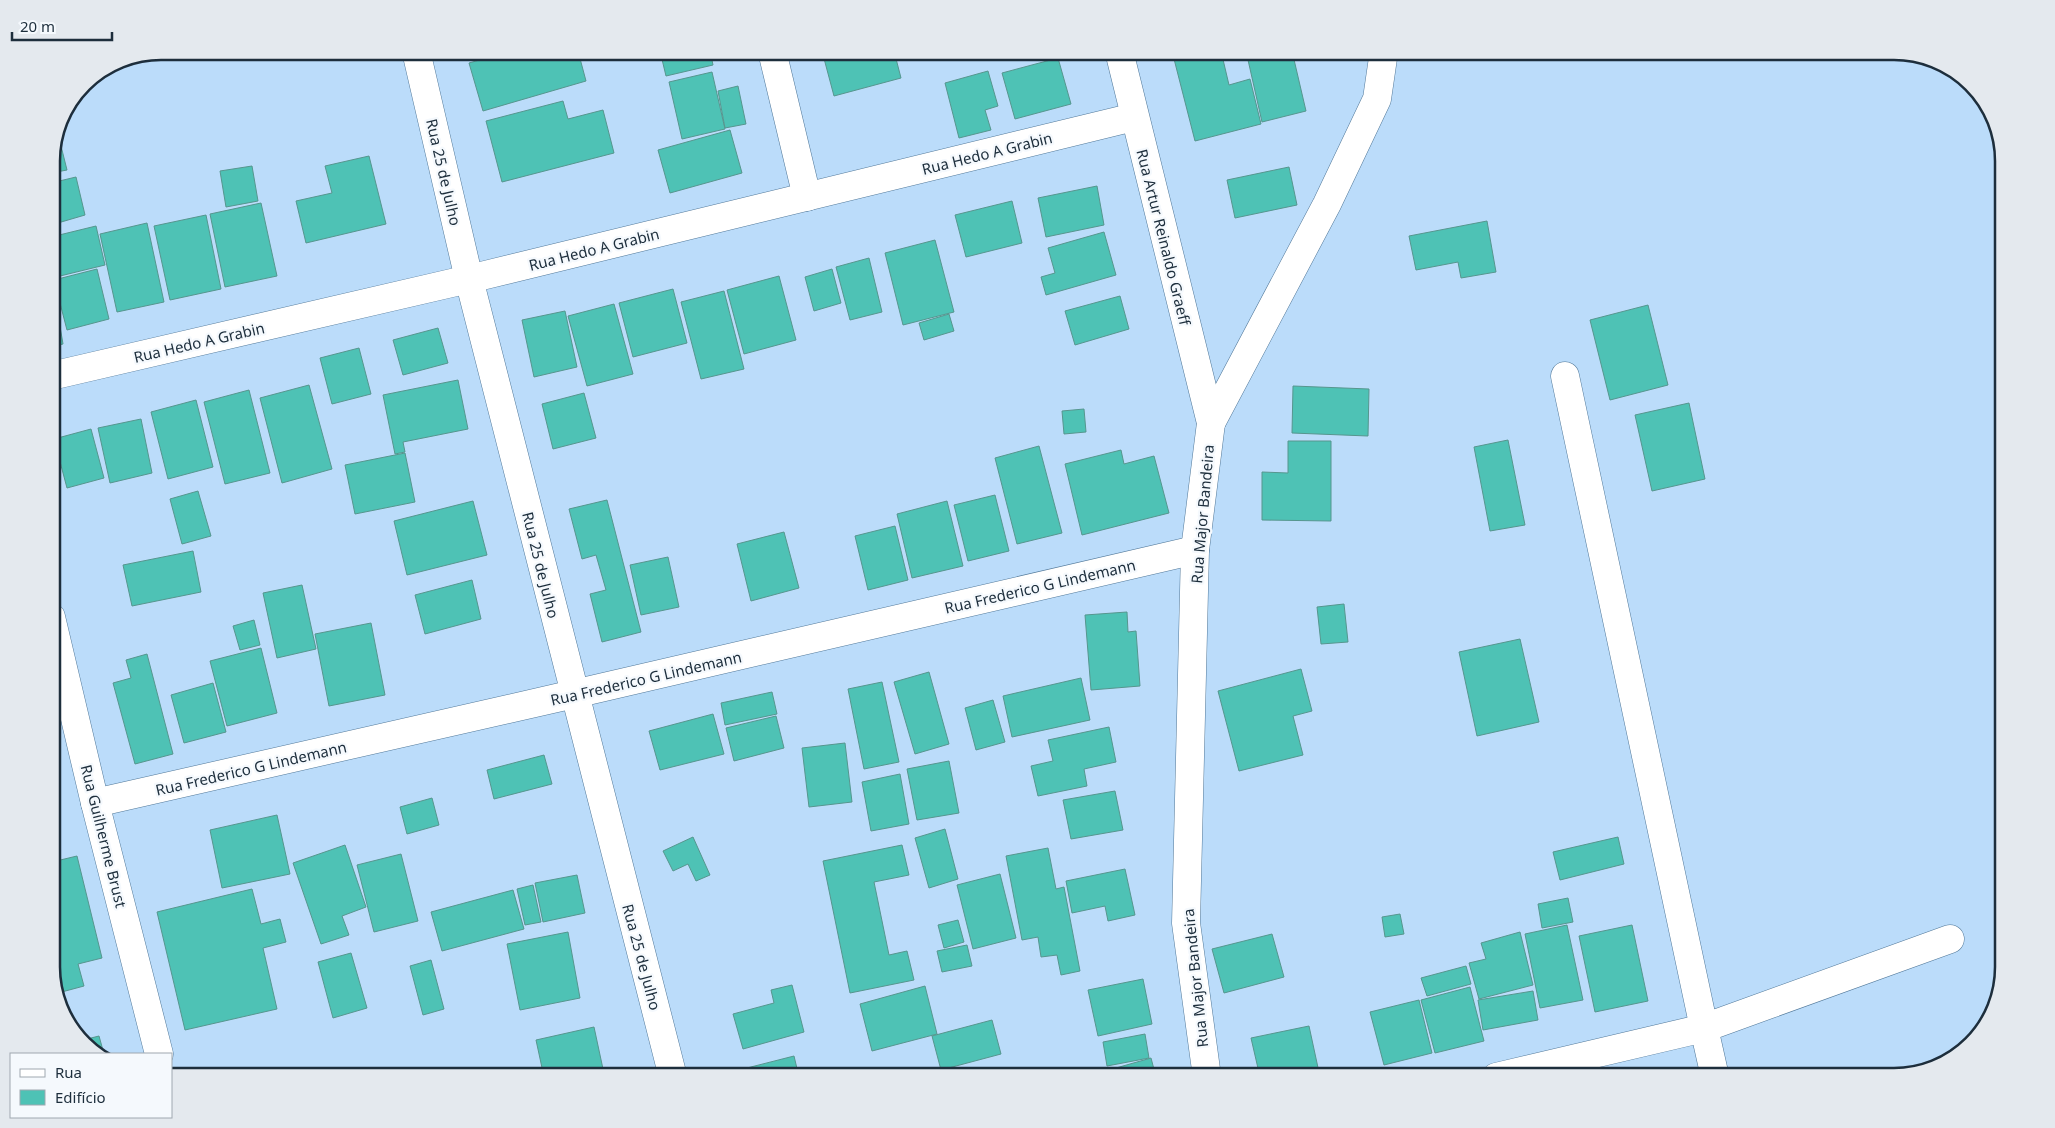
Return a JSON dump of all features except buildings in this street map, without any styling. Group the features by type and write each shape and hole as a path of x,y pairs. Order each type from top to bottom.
{"street":[{"name":"Rua 25 de Julho","path":"418,60 469,279 671,1068"},
{"path":"774,60 806,198"},
{"name":"Rua Artur Reinaldo Graeff","path":"1121,60 1211,423"},
{"name":"Rua Major Bandeira","path":"1206,1068 1186,923 1195,550 1211,423 1327,204 1376,99 1382,60"},
{"name":"Rua Hedo A Grabin","path":"60,374 469,279 1134,117"},
{"path":"1565,376 1713,1068"},
{"name":"Rua Frederico G Lindemann","path":"96,803 1195,550"},
{"name":"Rua Guilherme Brust","path":"60,651 159,1053"},
{"path":"1534,1068 1704,1028 1950,938"}]}
